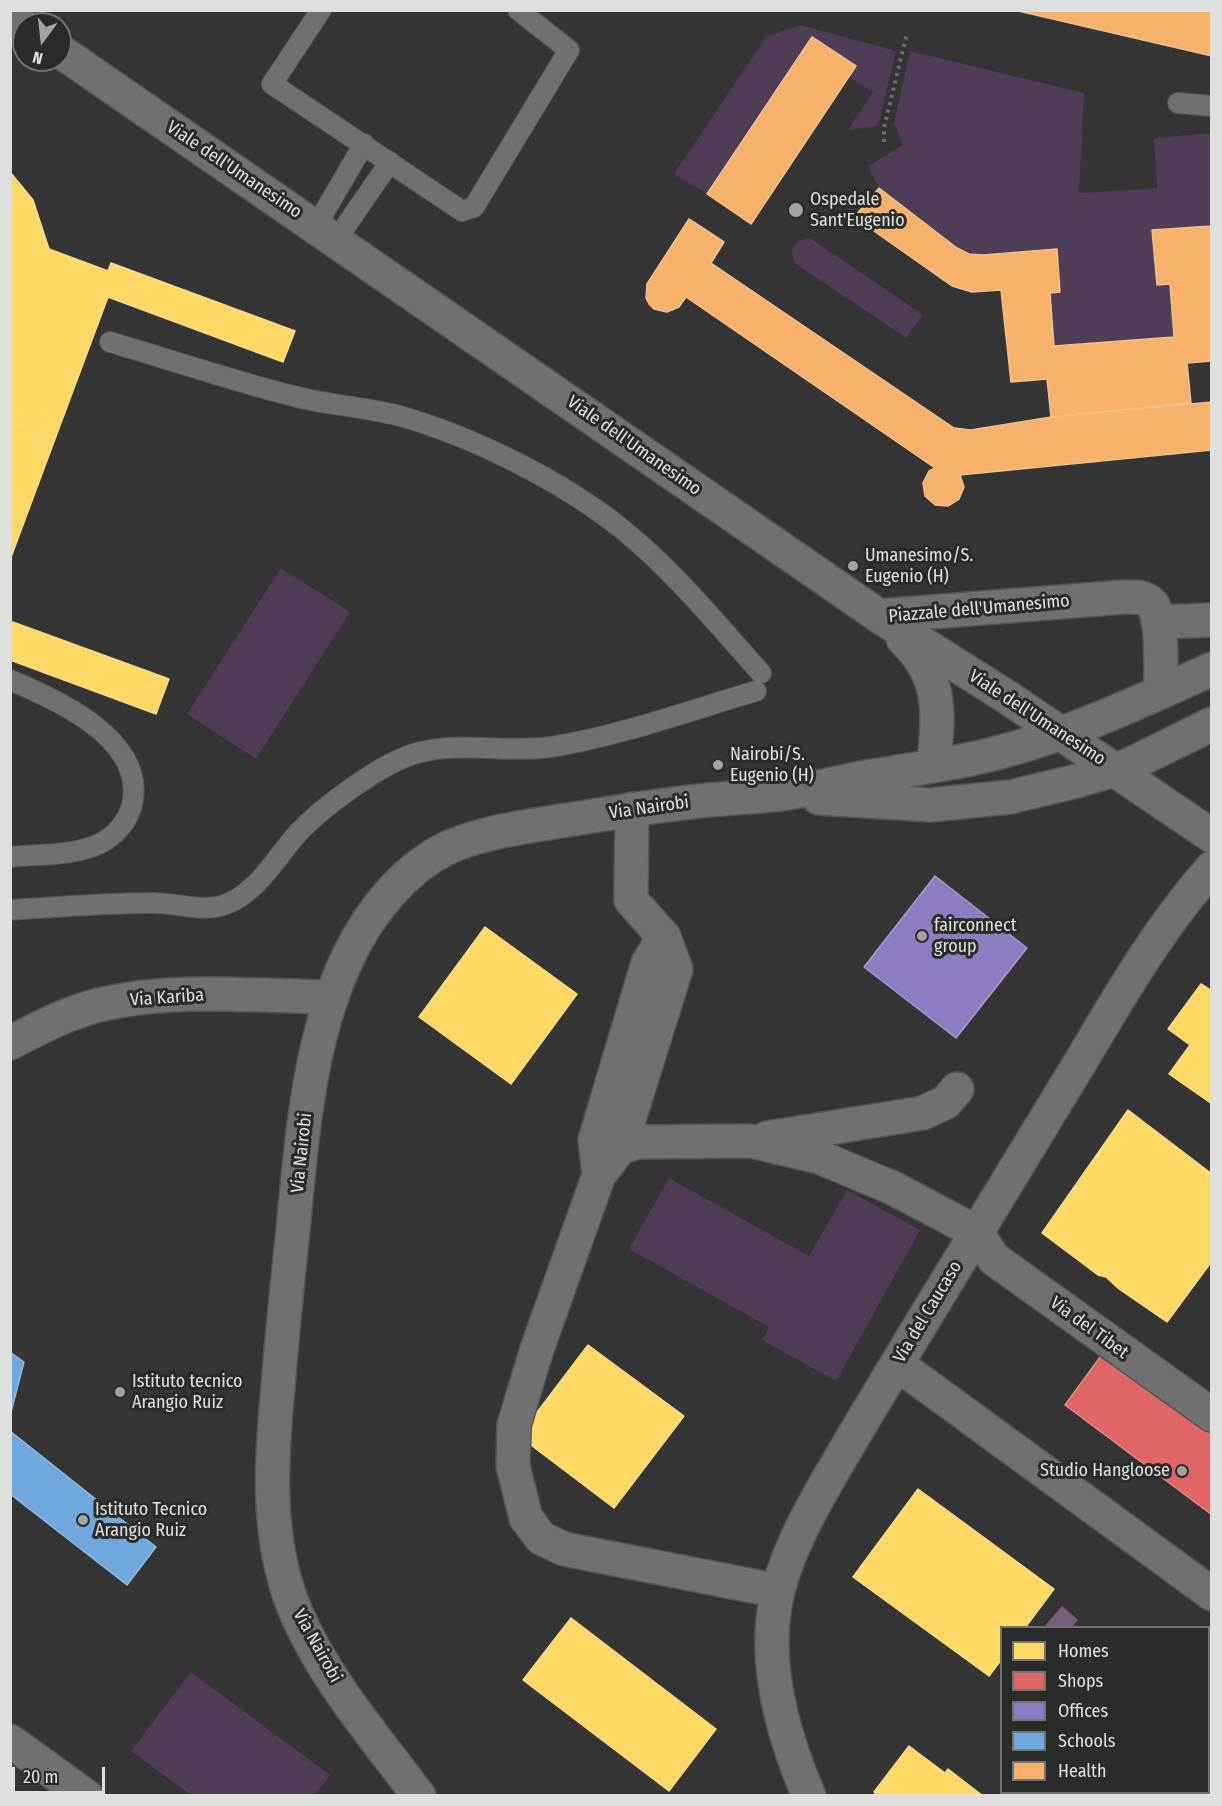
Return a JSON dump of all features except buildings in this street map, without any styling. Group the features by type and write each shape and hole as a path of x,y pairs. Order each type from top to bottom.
{"street":[{"name":"Viale dell'Umanesimo","path":"72,59 879,616 1061,733 1212,836"},
{"name":"Piazzale dell'Umanesimo","path":"879,616 1134,597 1150,602 1155,607 1158,622"},
{"name":"Piazzale dell'Umanesimo","path":"879,616 917,652 932,679 936,711 934,765"},
{"path":"1161,692 1158,622 1212,620"},
{"path":"776,794 992,754 1061,733 1212,669"},
{"path":"776,794 912,805 1010,797 1115,770 1149,756 1212,724"},
{"name":"Via Nairobi","path":"419,1796 352,1705 312,1644 288,1590 275,1530 273,1449 287,1289 312,1072 332,997 348,959 374,914 406,877 430,858 451,846 508,831 632,809 776,794"},
{"path":"632,809 631,900 664,937 676,969 620,1148 599,1175 537,1349 514,1425 513,1466 526,1518 541,1538 564,1549 778,1591"},
{"name":"Via del Caucaso","path":"809,1796 790,1743 778,1695 772,1643 775,1605 791,1553 813,1507 897,1364 1146,955 1173,916 1212,868"},
{"path":"599,1175 595,1140 648,963 664,937"},
{"name":"Via Kariba","path":"10,1043 68,1015 98,1006 140,998 189,994 332,997"},
{"path":"620,1148 637,1142 751,1141 867,1124 923,1113 946,1102 957,1089"},
{"path":"751,1141 819,1157 894,1188 976,1232"},
{"name":"Via del Tibet","path":"976,1232 994,1259 1212,1415"},
{"path":"897,1364 1212,1594"},
{"path":"10,1741 86,1796"}],"lane":[{"path":"321,10 272,84 462,211 474,207 569,50 518,10"},
{"path":"1178,103 1212,106"},
{"path":"326,233 364,144"},
{"path":"326,233 390,162"},
{"path":"10,910 151,903 202,908 229,903 254,887 300,831 312,820 361,782 404,757 447,748 520,750 579,742 622,731 758,682 673,576 627,534 584,503 526,468 447,432 401,417 372,409 302,398 270,390 110,342"},
{"path":"10,680 56,701 106,735 125,757 134,787 128,815 118,831 102,843 63,852 10,856"}],"path":[{"path":"884,142 884,128 907,33"}],"shaded area":[{"path":"800,25 896,51 878,126 848,130 873,92 849,77 856,66 812,37 707,194 674,174 766,37"},
{"path":"910,51 1084,93 1079,193 1157,188 1154,138 1211,133 1211,226 1152,231 1157,285 1170,284 1174,337 1054,346 1050,293 1060,292 1057,250 993,255 968,252 957,248 879,188 868,166 903,145 894,123"},
{"path":"808,238 923,315 906,338 796,264 792,249 798,241"},
{"path":"281,568 350,612 256,759 187,714"},
{"path":"669,1178 809,1256 847,1190 920,1230 836,1381 762,1340 769,1327 629,1249"},
{"path":"1062,1606 1078,1620 1073,1626 1045,1626"},
{"path":"191,1672 330,1775 315,1795 191,1795 131,1751"}],"place":[{"name":"Ospedale Sant'Eugenio","path":"796,210"},
{"name":"Umanesimo/S. Eugenio (H)","path":"853,566"},
{"name":"Nairobi/S. Eugenio (H)","path":"718,765"},
{"name":"fairconnect group","path":"922,936"},
{"name":"Istituto tecnico Arangio Ruiz","path":"120,1392"},
{"name":"Studio Hangloose","path":"1182,1471"},
{"name":"Istituto Tecnico Arangio Ruiz","path":"83,1520"}]}
